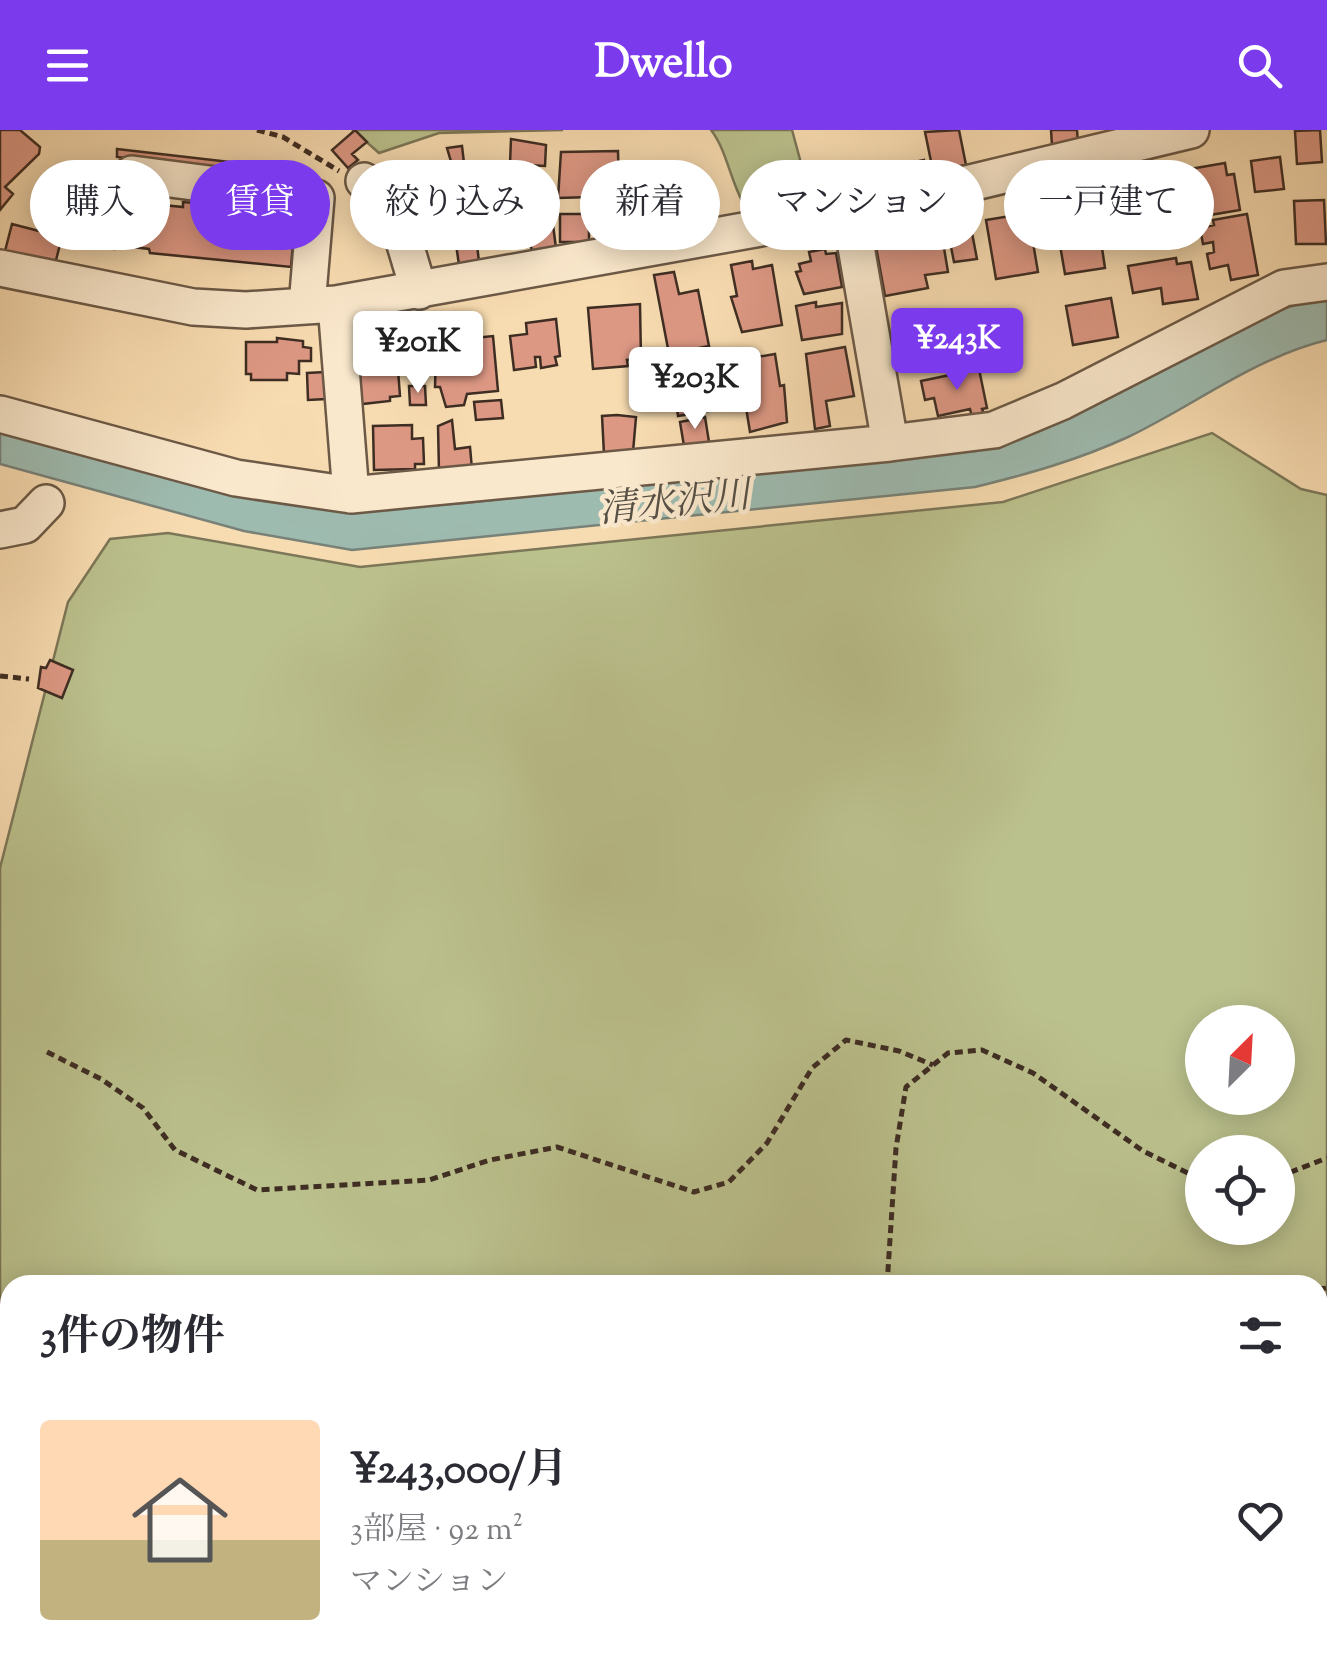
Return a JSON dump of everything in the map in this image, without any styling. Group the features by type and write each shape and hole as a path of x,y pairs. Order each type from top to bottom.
{"street":[{"path":"984,180 1191,130"},
{"path":"170,179 316,198 322,305 351,495"},
{"path":"0,268 193,307 322,305 740,232"},
{"path":"407,250 419,291"},
{"path":"857,250 890,444"},
{"path":"0,414 236,478 351,495 890,444 994,430 1063,401 1284,288 1327,282"},
{"path":"0,530 25,525 46,503"}],"path":[{"path":"257,130 283,137 350,178"},
{"path":"0,676 29,679"},
{"path":"48,1052 143,1108 175,1150 257,1190 429,1180 490,1160 557,1147 694,1192 729,1182 767,1143 812,1068 846,1040 899,1050 934,1065"},
{"path":"888,1275 896,1148 906,1088 948,1053 982,1050 1032,1073 1143,1151 1185,1172"},
{"path":"1295,1170 1327,1158"}],"green space":[{"path":"353,130 563,130 439,133 379,153"},
{"path":"711,130 792,130 800,160 740,160 740,196"},
{"path":"1212,433 1301,489 1327,495 1327,1275 0,1275 0,868 68,602 110,539 168,533 360,567 1003,502"}],"water":[{"name":"清水沢川","path":"1327,295 1327,340 1250,370 1109,445 1053,466 975,487 352,550 244,531 0,464 0,425 379,509 929,452 1270,313"}],"building":[{"path":"0,130 20,130 40,147 39,154 5,187 13,194 0,210"},
{"path":"355,130 367,142 352,154 358,160 350,160 348,168 332,150"},
{"path":"959,130 965,160 931,160 925,132"},
{"path":"1051,130 1077,130 1078,143 1052,145"},
{"path":"1320,130 1322,162 1297,164 1295,131"},
{"path":"511,139 546,145 545,160 510,160"},
{"path":"462,146 464,160 451,160 447,148"},
{"path":"117,149 212,160 190,160 190,165 170,163 170,160 117,157"},
{"path":"618,151 618,160 580,160 580,197 560,198 561,152"},
{"path":"1280,157 1284,189 1255,192 1251,161"},
{"path":"1225,163 1227,175 1234,174 1240,210 1214,214 1214,165"},
{"path":"1324,200 1326,244 1296,244 1294,201"},
{"path":"183,202 190,203 190,250 292,250 291,267 149,250 170,250 170,206 183,207"},
{"path":"560,214 580,214 580,242 560,242"},
{"path":"1247,214 1258,275 1231,280 1228,265 1210,269 1207,254 1214,252 1214,220"},
{"path":"1004,217 1004,250 1034,250 1038,272 996,279 986,220"},
{"path":"12,224 30,229 30,250 59,250 55,264 5,251"},
{"path":"457,250 478,250 479,262 459,265"},
{"path":"877,250 944,250 948,272 925,275 928,288 885,296"},
{"path":"952,250 975,250 977,259 954,262"},
{"path":"1061,250 1102,250 1105,268 1065,274"},
{"path":"809,252 836,253 842,287 804,294 796,272 801,271 799,264 811,261"},
{"path":"1176,258 1177,264 1191,262 1198,299 1163,304 1161,288 1133,293 1128,266"},
{"path":"752,261 753,269 772,265 782,325 742,332 731,297 737,296 731,265"},
{"path":"674,272 679,294 698,290 709,346 669,354 654,275"},
{"path":"1111,298 1118,337 1073,345 1066,306"},
{"path":"816,302 816,307 842,303 842,334 802,340 796,306"},
{"path":"640,304 641,359 627,360 628,366 593,369 588,308"},
{"path":"931,311 932,319 963,314 969,356 912,365 904,315"},
{"path":"556,319 560,356 555,357 557,365 541,368 540,357 535,357 536,367 514,370 510,336 527,334 526,323"},
{"path":"493,336 498,391 467,394 464,405 446,407 440,387 435,387 436,351 464,349 464,339"},
{"path":"277,338 303,341 303,347 311,348 311,361 299,361 299,374 287,373 287,380 251,380 251,374 246,374 246,342 277,342"},
{"path":"399,338 400,353 409,352 410,369 398,370 400,396 362,404 357,341"},
{"path":"845,347 854,396 826,401 830,426 815,429 806,354"},
{"path":"775,354 780,386 784,385 787,422 750,432 739,365 746,363 745,359"},
{"path":"728,366 733,400 719,402 720,409 678,416 672,374"},
{"path":"979,369 987,408 982,409 984,414 972,417 970,409 938,416 934,398 925,400 921,381"},
{"path":"651,371 654,394 637,396 634,373"},
{"path":"325,372 326,399 308,400 307,373"},
{"path":"409,386 425,386 426,405 410,405"},
{"path":"501,400 503,418 476,420 474,402"},
{"path":"602,416 636,417 633,452 604,454"},
{"path":"705,417 709,442 684,446 680,422"},
{"path":"452,420 455,449 470,447 472,469 439,472 438,426"},
{"path":"412,425 412,439 423,438 424,464 415,464 415,469 374,470 373,426"},
{"path":"50,660 73,670 62,698 38,688 41,667 46,668"}]}
